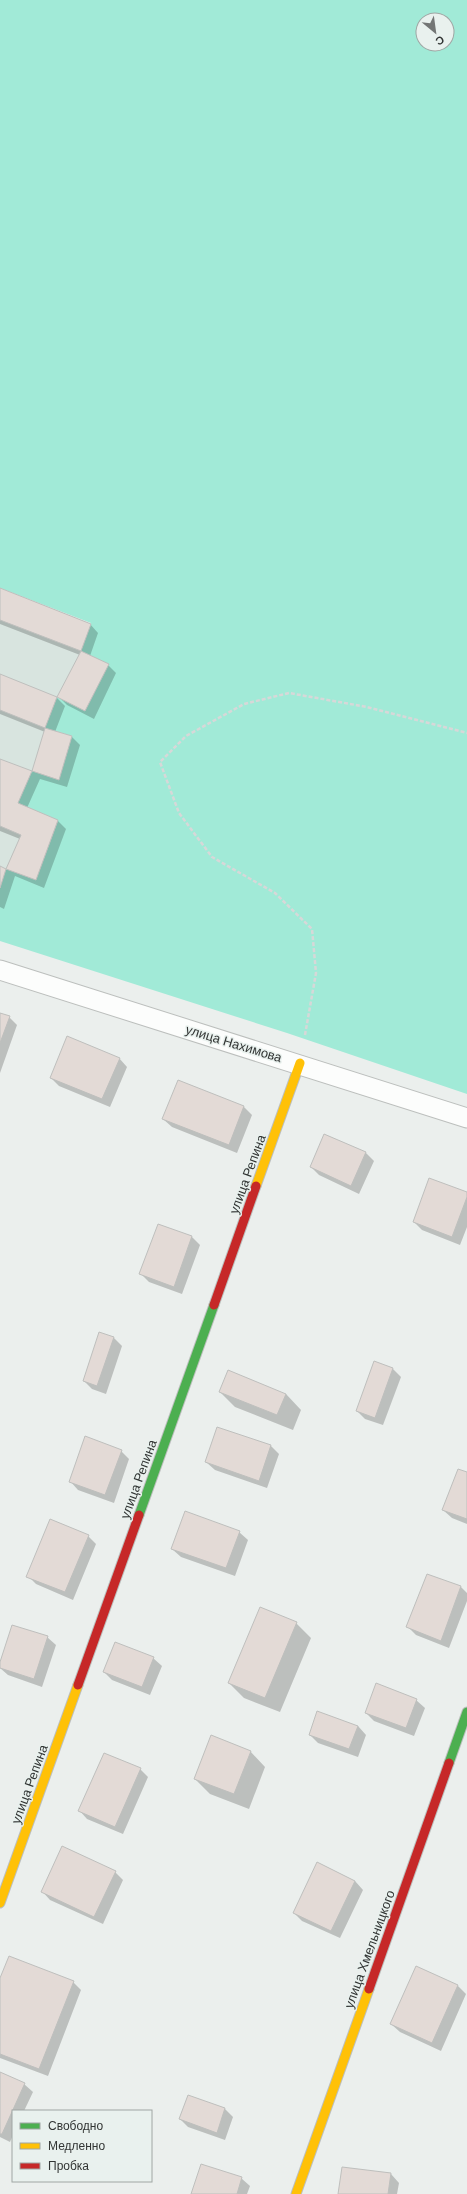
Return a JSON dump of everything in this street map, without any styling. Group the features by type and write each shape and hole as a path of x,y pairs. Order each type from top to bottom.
{"street":[{"name":"улица Репина","path":"0,1903 300,1064"},
{"name":"улица Хмельницкого","path":"296,2194 467,1712"}],"lane":[{"name":"улица Нахимова","path":"0,970 467,1118"}],"path":[{"path":"300,1064 316,973 312,929 276,893 212,857 179,813 160,762 186,736 244,704 288,693 367,707 467,733"}],"shaded area":[{"path":"0,588 91,624 109,664 85,711 57,698 72,736 59,780 58,820 36,880 7,869 0,888"}],"green space":[{"path":"0,0 467,0 467,1094 287,1033 0,941 0,888 6,869 36,880 58,821 18,803 32,771 59,779 72,736 45,728 57,697 85,711 108,665 81,651 91,623 0,588"}],"building":[{"path":"0,588 91,624 81,651 0,620"},
{"path":"81,651 109,664 85,711 57,697"},
{"path":"0,674 57,697 45,728 0,710"},
{"path":"45,728 72,736 59,780 32,771"},
{"path":"0,759 32,771 18,803 58,820 36,880 6,869 21,835 0,826"},
{"path":"0,866 6,869 0,888"},
{"path":"0,1013 10,1016 0,1043"},
{"path":"67,1036 120,1058 102,1099 50,1078"},
{"path":"178,1080 244,1106 229,1145 162,1119"},
{"path":"324,1134 366,1152 351,1186 310,1167"},
{"path":"429,1178 467,1192 467,1197 452,1237 413,1222"},
{"path":"158,1224 192,1236 174,1287 139,1274"},
{"path":"99,1332 114,1337 97,1386 83,1381"},
{"path":"374,1361 393,1368 375,1418 356,1411"},
{"path":"228,1370 286,1394 277,1415 219,1392"},
{"path":"217,1427 271,1445 259,1481 205,1462"},
{"path":"85,1436 122,1450 105,1495 69,1482"},
{"path":"458,1469 467,1472 467,1519 442,1510"},
{"path":"185,1511 240,1531 226,1568 171,1549"},
{"path":"50,1519 89,1535 65,1592 26,1577"},
{"path":"427,1574 461,1586 441,1641 406,1627"},
{"path":"260,1607 297,1622 265,1698 228,1683"},
{"path":"12,1625 48,1636 34,1679 0,1668 0,1662"},
{"path":"115,1642 154,1657 142,1687 103,1672"},
{"path":"376,1683 417,1699 406,1728 365,1713"},
{"path":"317,1711 358,1726 349,1749 309,1735"},
{"path":"211,1735 251,1751 234,1794 194,1779"},
{"path":"104,1753 141,1768 115,1827 78,1811"},
{"path":"62,1846 116,1871 94,1917 41,1892"},
{"path":"317,1862 355,1881 331,1931 293,1913"},
{"path":"9,1956 74,1981 39,2069 0,2054 0,1978"},
{"path":"416,1966 458,1985 432,2043 390,2024"},
{"path":"0,2072 25,2083 2,2134 0,2134"},
{"path":"188,2095 225,2108 217,2133 179,2119"},
{"path":"201,2164 242,2177 237,2194 191,2194"},
{"path":"342,2167 391,2173 388,2194 338,2194"}],"traffic: fast":[{"path":"139,1515 214,1305"},
{"path":"449,1763 467,1712"}],"traffic: slow":[{"path":"256,1186 300,1063"},
{"path":"0,1903 78,1685"},
{"path":"296,2194 369,1989"}],"traffic: jam":[{"path":"214,1305 256,1186"},
{"path":"78,1685 139,1515"},
{"path":"369,1989 449,1763"}]}
